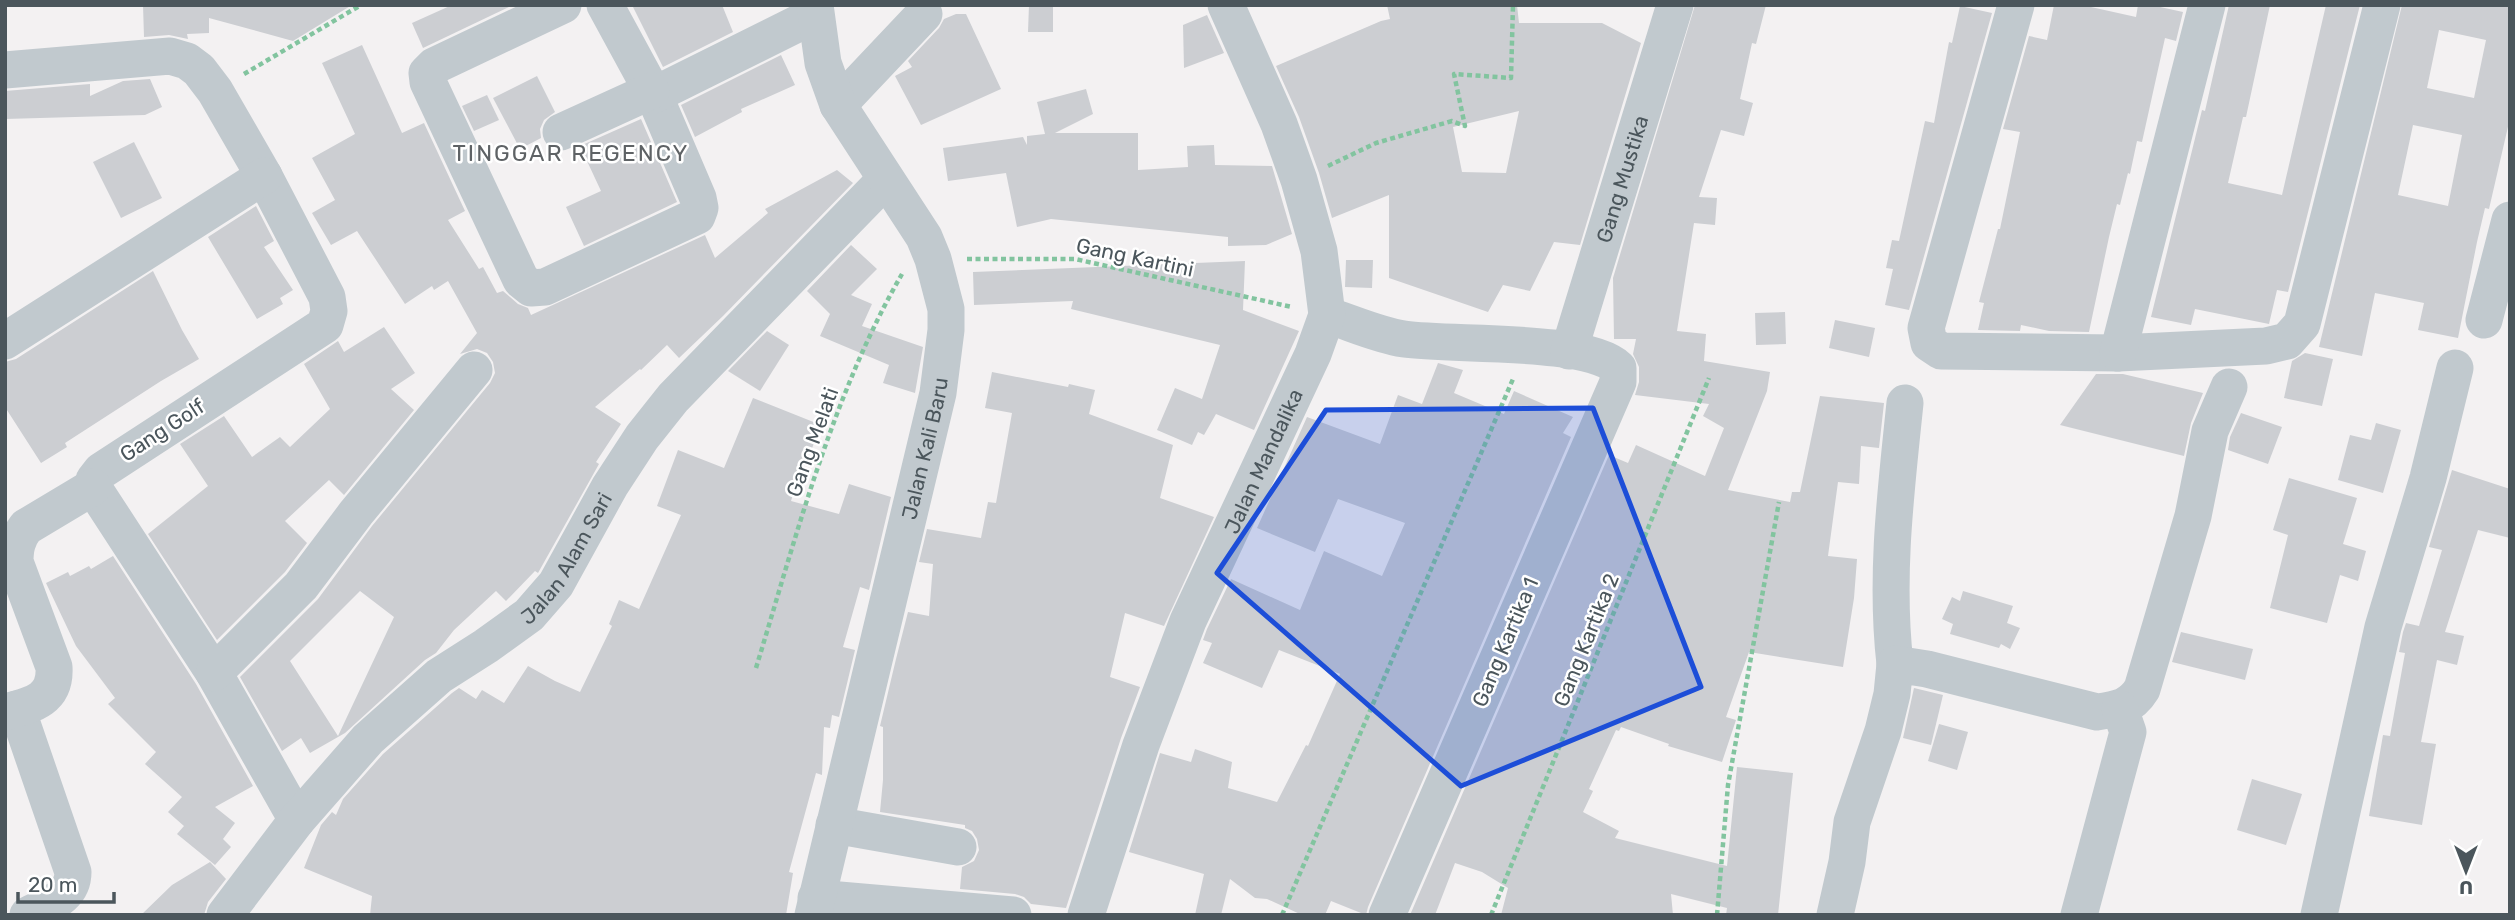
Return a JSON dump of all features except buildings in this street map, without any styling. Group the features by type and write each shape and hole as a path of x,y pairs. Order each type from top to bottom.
{"street":[{"path":"564,5 434,66 427,73 428,82 521,281 531,288 545,287 697,216 698,198 652,93 605,5"},
{"name":"Jalan Mandalika","path":"1086,915 1141,745 1188,621 1313,354 1327,315 1318,251 1299,180 1279,124 1226,5"},
{"name":"Gang Mustika","path":"1569,351 1675,5"},
{"path":"2016,5 1926,328 1928,343 1941,351 2118,353 2266,346 2287,341 2302,324 2382,5"},
{"path":"2118,353 2207,5"},
{"path":"561,132 652,93 815,10"},
{"name":"Jalan Kali Baru","path":"815,10 823,63 838,105 929,248 946,309 938,393 815,906"},
{"path":"838,105 924,14"},
{"path":"5,70 170,56 187,61 207,80"},
{"name":"Gang Golf","path":"93,487 94,480 101,471 325,325 330,311 327,297 264,176 207,80"},
{"path":"5,341 264,176"},
{"name":"Jalan Alam Sari","path":"225,915 297,820 368,739 439,676 529,615 556,584 610,486 642,437 673,398 884,180"},
{"path":"2484,320 2510,220"},
{"path":"1327,315 1399,338 1569,351"},
{"name":"Gang Kartika 1","path":"1387,915 1618,382 1618,368 1609,359 1569,351"},
{"path":"2319,915 2383,627 2428,478 2455,368"},
{"path":"214,673 301,586 356,513 474,370"},
{"path":"1895,664 1927,669 2097,712 2120,709 2135,701 2142,689 2193,516 2210,431 2229,387"},
{"path":"1835,915 1847,862 1852,822 1883,731 1892,694 1895,664 1891,622 1893,520 1905,403"},
{"path":"28,915 67,893 73,882 73,872 11,711 36,704 50,691 55,679 54,667 15,562 15,549 26,527 93,487 214,673 297,820"},
{"path":"2080,915 2128,732 2120,709"},
{"path":"834,825 958,847"},
{"path":"815,906 1013,915"}],"path":[{"path":"207,80 361,5"},
{"path":"1299,180 1376,144 1452,121 1465,127 1454,74 1511,78 1513,5"},
{"name":"Gang Kartini","path":"929,248 1075,259 1327,315"},
{"name":"Gang Melati","path":"755,668 803,513 851,378 881,310 929,248"},
{"path":"1282,915 1527,346"},
{"name":"Gang Kartika 2","path":"1491,915 1709,378"},
{"path":"1717,915 1728,785 1779,502"}],"highlighted area":[{"path":"1593,408 1701,687 1461,786 1217,573 1326,410"}],"district":[{"name":"TINGGAR REGENCY","path":"571,153"}]}
